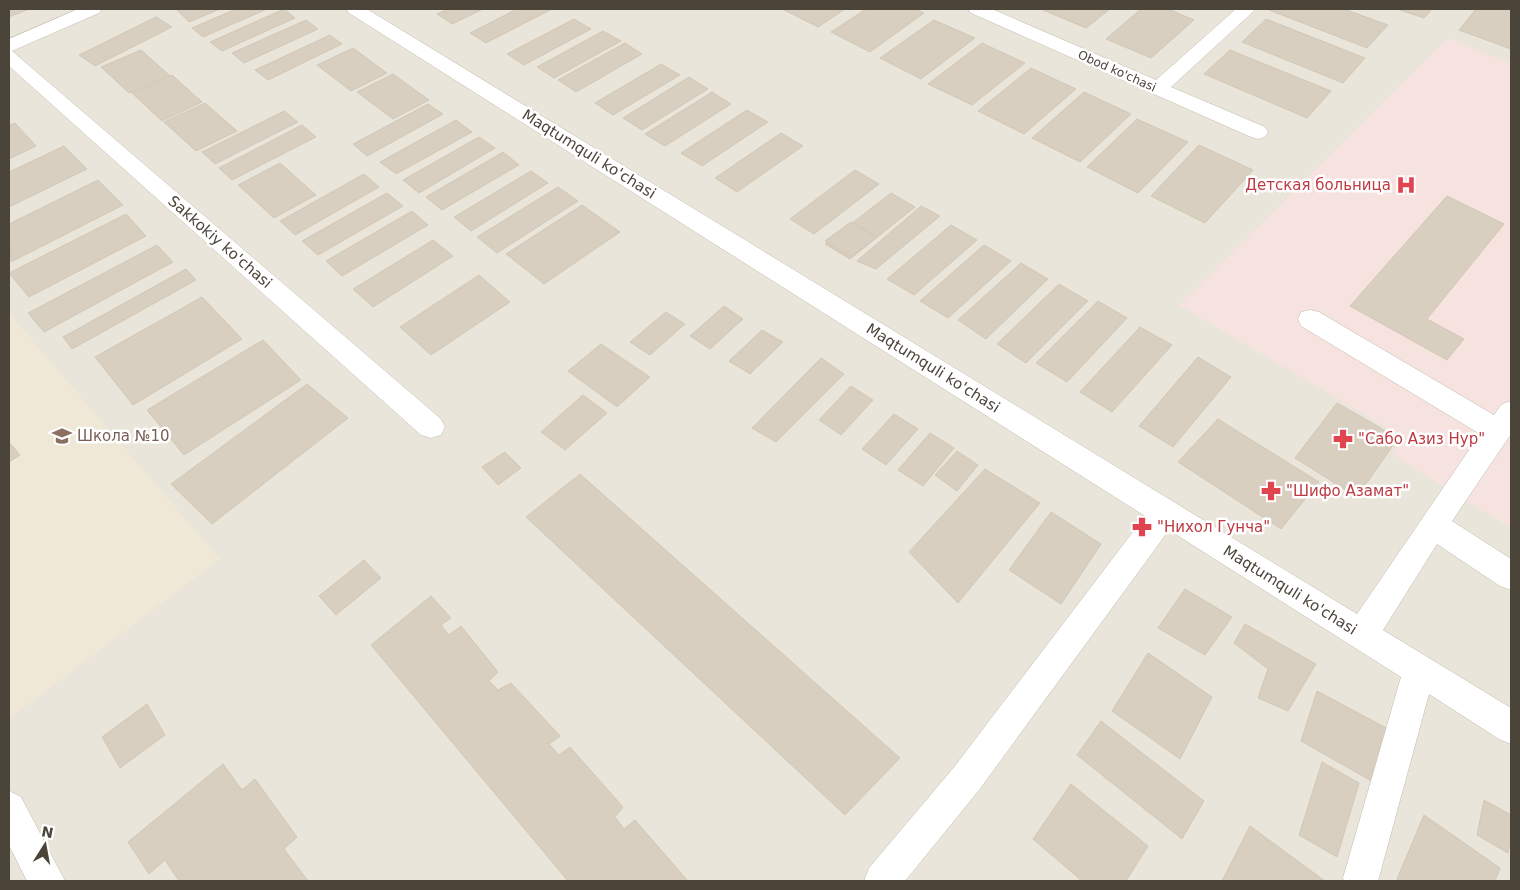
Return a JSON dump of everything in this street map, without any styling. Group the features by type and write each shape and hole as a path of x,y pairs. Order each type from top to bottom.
{"street":[{"path":"9,46 93,9"},
{"name":"Maqtumquli ko'chasi","path":"355,9 1511,727"},
{"name":"Obod ko'chasi","path":"977,9 1258,132"},
{"path":"1158,88 1247,9"},
{"name":"Sakkokiy ko'chasi","path":"9,56 431,427"},
{"path":"1310,319 1506,423 1433,526 1362,634"},
{"path":"882,881 967,778 1164,512"},
{"path":"1433,526 1511,576"},
{"path":"1361,878 1419,670"},
{"path":"9,810 47,881"}],"shaded area":[{"path":"9,9 1511,9 1511,881 9,881"},
{"name":"Детская больница","path":"1448,38 1511,64 1511,528 1392,454 1404,438 1179,305"},
{"name":"Школа №10","path":"9,313 220,559 9,719"}],"building":[{"path":"9,9 29,9 9,17"},
{"path":"220,9 189,22 177,10"},
{"path":"236,9 267,9 203,37 192,28"},
{"path":"284,9 295,18 222,51 210,42"},
{"path":"448,9 483,9 452,24 437,14"},
{"path":"517,9 552,9 486,43 470,33"},
{"path":"782,9 845,9 818,27"},
{"path":"866,9 914,9 924,13 870,52 831,32"},
{"path":"1110,9 1086,28 1043,10"},
{"path":"1141,9 1168,9 1194,20 1151,58 1106,39"},
{"path":"1344,9 1388,25 1367,48 1269,10"},
{"path":"1397,9 1432,9 1424,18"},
{"path":"1476,9 1511,9 1511,49 1459,30"},
{"path":"156,17 172,27 95,66 79,55"},
{"path":"574,19 591,29 524,65 507,54"},
{"path":"1266,19 1365,58 1343,83 1242,42"},
{"path":"306,20 318,29 244,63 232,53"},
{"path":"934,20 975,38 921,79 880,58"},
{"path":"603,31 621,41 554,78 537,67"},
{"path":"330,35 342,44 268,80 255,70"},
{"path":"625,43 642,54 576,92 558,80"},
{"path":"982,43 1025,63 972,105 928,84"},
{"path":"353,48 387,73 351,91 317,65"},
{"path":"141,50 169,75 129,93 101,67"},
{"path":"1230,50 1331,91 1307,118 1204,74"},
{"path":"661,64 680,75 613,115 595,103"},
{"path":"1031,68 1076,89 1024,134 978,111"},
{"path":"393,74 429,100 393,119 357,92"},
{"path":"172,75 202,102 162,121 132,93"},
{"path":"689,77 708,89 642,130 623,118"},
{"path":"712,92 731,104 665,146 645,134"},
{"path":"1084,92 1131,114 1080,162 1032,138"},
{"path":"205,103 237,131 196,151 164,122"},
{"path":"428,104 443,114 367,156 353,144"},
{"path":"747,110 768,122 702,166 681,153"},
{"path":"284,111 298,122 215,164 202,152"},
{"path":"1137,119 1188,142 1138,193 1087,167"},
{"path":"456,120 472,132 396,174 380,162"},
{"path":"15,123 36,146 9,159 9,125"},
{"path":"302,125 316,137 232,180 219,168"},
{"path":"781,133 803,146 737,192 715,178"},
{"path":"479,137 495,148 419,193 403,180"},
{"path":"1199,145 1253,170 1205,223 1151,196"},
{"path":"64,146 87,169 9,207 9,172"},
{"path":"503,152 519,165 442,210 426,197"},
{"path":"280,163 316,195 274,218 238,185"},
{"path":"855,170 879,184 814,234 790,219"},
{"path":"531,171 548,183 471,231 454,217"},
{"path":"364,174 379,187 295,235 280,221"},
{"path":"98,180 123,205 11,262 9,224"},
{"path":"558,187 578,201 497,253 477,237"},
{"path":"387,193 403,206 318,255 302,241"},
{"path":"891,193 915,207 850,259 825,244"},
{"path":"1447,196 1504,224 1427,319 1464,339 1447,360 1350,306"},
{"path":"582,205 620,232 544,284 506,254"},
{"path":"921,206 940,216 876,269 857,261"},
{"path":"412,211 428,225 342,276 326,261"},
{"path":"126,214 146,236 29,297 9,273"},
{"path":"851,222 877,237 850,257 825,241"},
{"path":"951,225 977,240 914,295 887,279"},
{"path":"433,240 453,256 373,307 353,289"},
{"path":"157,245 173,262 44,332 28,313"},
{"path":"984,245 1011,261 948,318 920,301"},
{"path":"1021,263 1048,279 986,339 958,320"},
{"path":"186,269 196,280 72,349 63,337"},
{"path":"479,275 510,302 431,355 400,327"},
{"path":"1059,284 1088,301 1026,363 997,344"},
{"path":"202,297 242,339 133,405 95,357"},
{"path":"1098,301 1127,318 1067,382 1036,363"},
{"path":"724,306 743,319 710,349 690,336"},
{"path":"666,312 685,324 650,355 630,342"},
{"path":"1140,327 1172,345 1112,412 1080,392"},
{"path":"762,330 783,342 750,374 729,361"},
{"path":"263,340 301,380 184,455 147,410"},
{"path":"601,344 650,377 617,407 568,371"},
{"path":"1198,357 1231,377 1173,447 1139,426"},
{"path":"821,358 844,374 776,442 752,428"},
{"path":"307,384 348,418 212,524 171,484"},
{"path":"851,386 873,400 841,435 819,420"},
{"path":"583,395 607,413 565,450 541,432"},
{"path":"1337,403 1398,438 1357,497 1295,458"},
{"path":"894,414 918,429 886,465 862,449"},
{"path":"1218,419 1319,482 1281,529 1178,462"},
{"path":"930,433 954,448 923,486 898,470"},
{"path":"9,442 20,455 9,462"},
{"path":"957,451 978,465 957,491 935,475"},
{"path":"505,452 521,468 498,485 482,467"},
{"path":"985,469 1040,503 958,603 909,552"},
{"path":"580,474 900,758 845,815 526,517"},
{"path":"1051,512 1101,544 1061,604 1009,570"},
{"path":"364,560 381,578 336,615 319,596"},
{"path":"1185,589 1232,617 1205,655 1158,628"},
{"path":"431,596 451,618 441,625 449,635 461,626 498,672 489,681 498,690 511,683 560,736 549,744 559,755 570,747 623,807 615,817 624,829 635,820 688,881 568,881 371,645"},
{"path":"1245,624 1316,664 1288,711 1258,698 1268,669 1234,643"},
{"path":"1148,653 1212,697 1180,759 1112,711"},
{"path":"1317,691 1390,730 1375,783 1301,741"},
{"path":"147,704 165,735 120,768 102,737"},
{"path":"1101,721 1204,801 1182,839 1077,755"},
{"path":"1322,762 1359,783 1337,857 1299,835"},
{"path":"223,764 242,790 255,779 297,837 284,849 308,881 179,881 165,860 149,874 128,842"},
{"path":"1071,784 1148,846 1126,881 1082,881 1033,839"},
{"path":"1484,800 1511,815 1511,837 1508,853 1477,835"},
{"path":"1424,815 1500,868 1495,881 1400,881 1397,879"},
{"path":"1250,826 1325,881 1222,881"}],"place":[{"name":"Детская больница","path":"1406,185"},
{"name":"Школа №10","path":"62,436"},
{"name":"\"Сабо Азиз Нур\"","path":"1343,439"},
{"name":"\"Шифо Азамат\"","path":"1271,491"},
{"name":"\"Нихол Гунча\"","path":"1142,527"}]}
